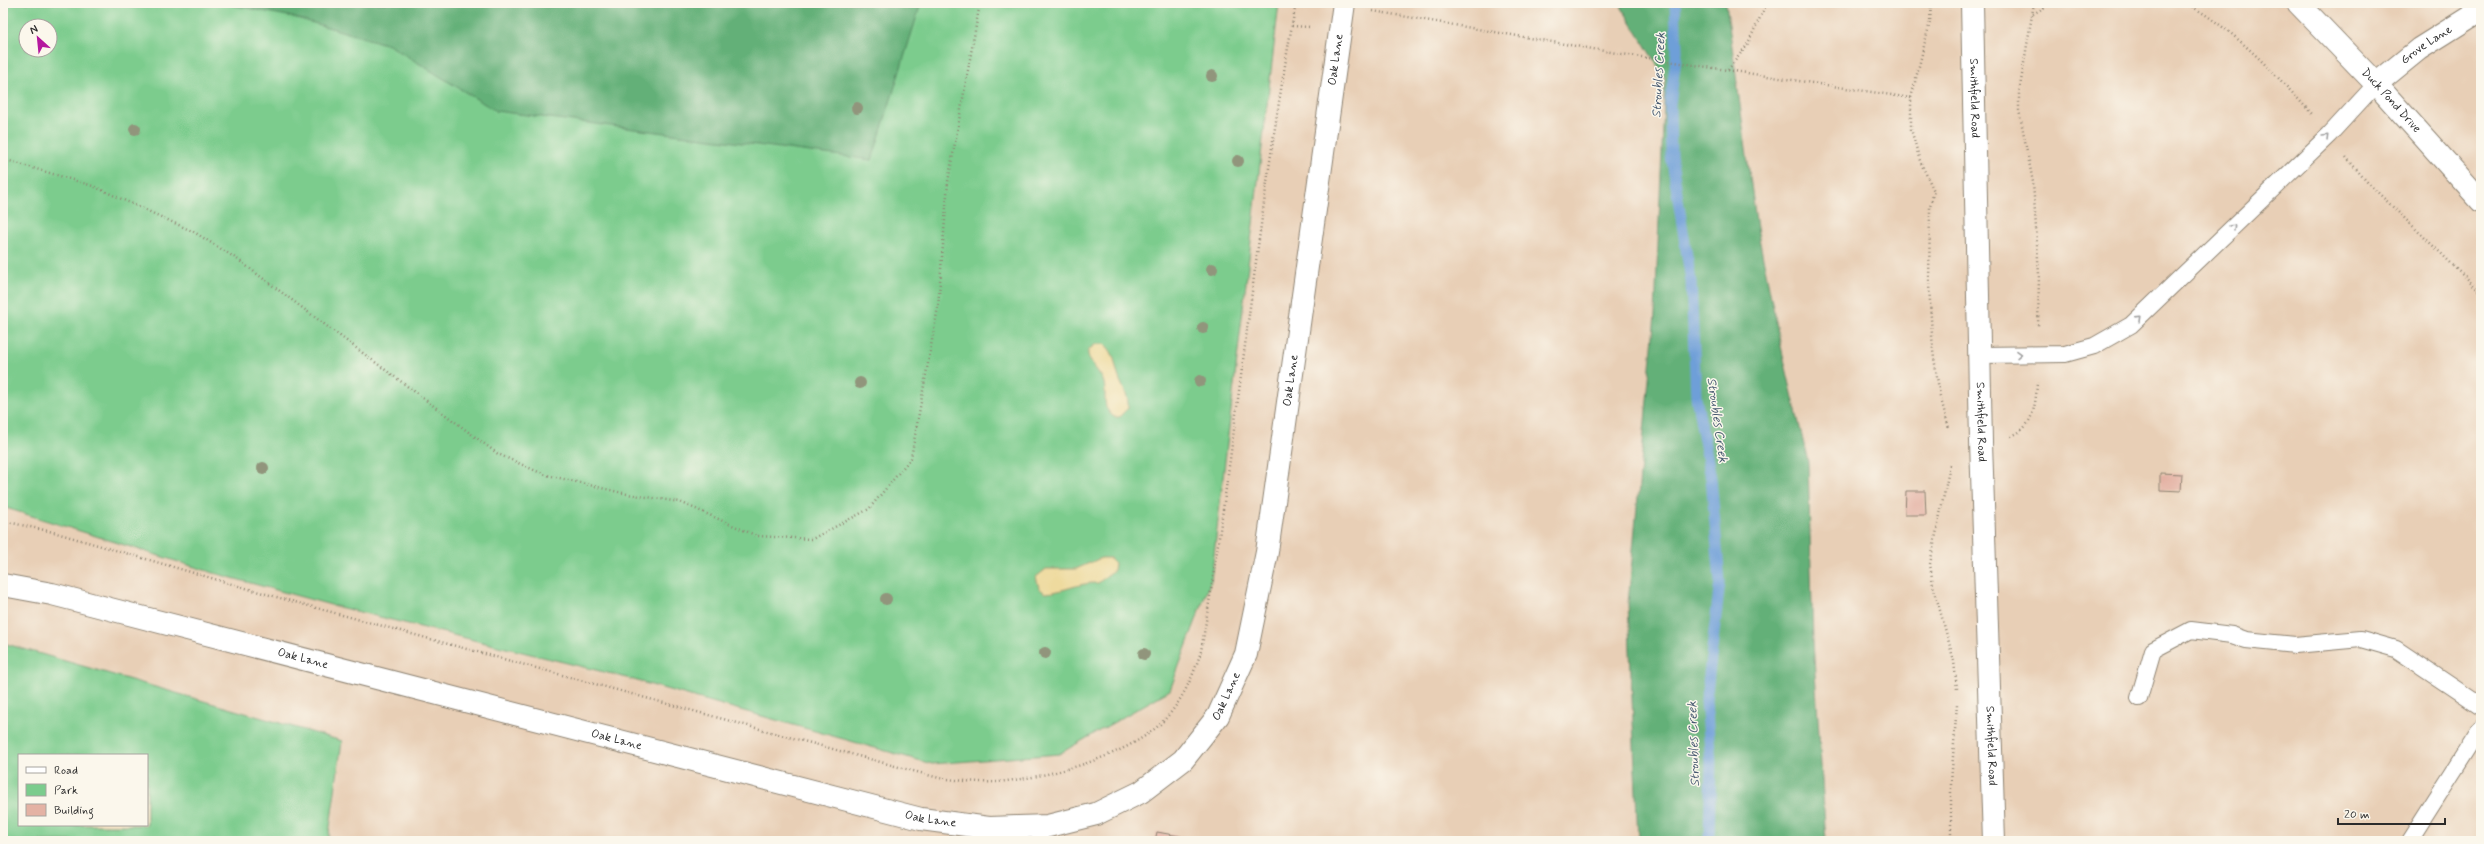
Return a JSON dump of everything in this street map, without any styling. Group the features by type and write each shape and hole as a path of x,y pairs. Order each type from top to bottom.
{"street":[{"name":"Oak Lane","path":"3,585 52,594 921,819 990,828 1048,826 1096,814 1141,792 1183,760 1218,716 1246,654 1267,552 1344,3"},
{"name":"Smithfield Road","path":"1972,3 1980,355 1994,841"},
{"name":"Duck Pond Drive","path":"2298,3 2376,84 2481,201"},
{"name":"Grove Lane","path":"2376,84 2419,49 2481,10"}],"lane":[{"path":"1980,355 2065,354 2094,346 2131,325 2329,135 2376,84"},
{"path":"2139,698 2153,650 2191,630 2232,635 2246,640 2296,645 2361,639 2396,649 2481,706"},
{"path":"2409,841 2481,728"}],"path":[{"path":"3,159 93,186 194,232 237,259 498,454 543,474 627,494 680,502 757,536 812,539 869,509 910,458 938,307 948,182 980,3"},
{"path":"3,521 52,532 280,598 939,778 995,782 1034,777 1082,764 1121,748 1157,727 1180,698 1199,658 1211,591 1263,208 1296,3"},
{"path":"1728,70 1747,45 1767,3"},
{"path":"1931,3 1930,22 1911,98 1911,129 1920,161 1934,191 1930,206 1929,277 1933,352 1940,396 1951,431"},
{"path":"2034,3 2019,93 2019,110 2033,182 2039,274 2038,330"},
{"path":"2032,14 2052,3"},
{"path":"2185,3 2229,33 2264,62 2314,117"},
{"path":"1367,10 1622,54 1911,98"},
{"path":"1292,26 1318,27"},
{"path":"2344,153 2374,188 2481,292"},
{"path":"2009,436 2016,434 2030,422 2036,398 2037,379"},
{"path":"1952,458 1930,564 1933,585 1954,661 1957,690"},
{"path":"1951,841 1951,783 1958,698"}],"shaded area":[{"path":"3,3 2481,3 2481,841 3,841"}],"green space":[{"path":"3,3 1279,3 1211,580 1170,690 1059,754 932,764 616,675 331,605 214,573 3,507"},
{"path":"221,3 921,3 872,160 496,111 389,45 293,17"},
{"path":"1621,3 1726,3 1757,228 1780,342 1808,462 1813,642 1826,841 1638,841 1628,603 1655,314 1665,78 1622,8"},
{"path":"3,643 342,741 328,841 3,841"}],"sand":[{"path":"1096,344 1104,344 1111,351 1117,373 1127,396 1128,408 1119,417 1114,417 1107,409 1104,383 1100,374 1089,359 1088,350"},
{"path":"1101,558 1110,558 1115,563 1114,570 1098,583 1084,584 1045,593 1039,588 1036,577 1046,569 1076,569"}],"building":[{"path":"2160,473 2182,474 2181,491 2160,490"},
{"path":"1906,491 1925,491 1926,515 1905,515"},
{"path":"1157,832 1196,839 1195,841 1155,841"}],"waterway":[{"name":"Stroubles Creek","path":"1675,3 1677,51 1670,104 1671,155 1691,281 1696,397 1711,478 1720,582 1706,700 1711,762 1709,841"}]}
